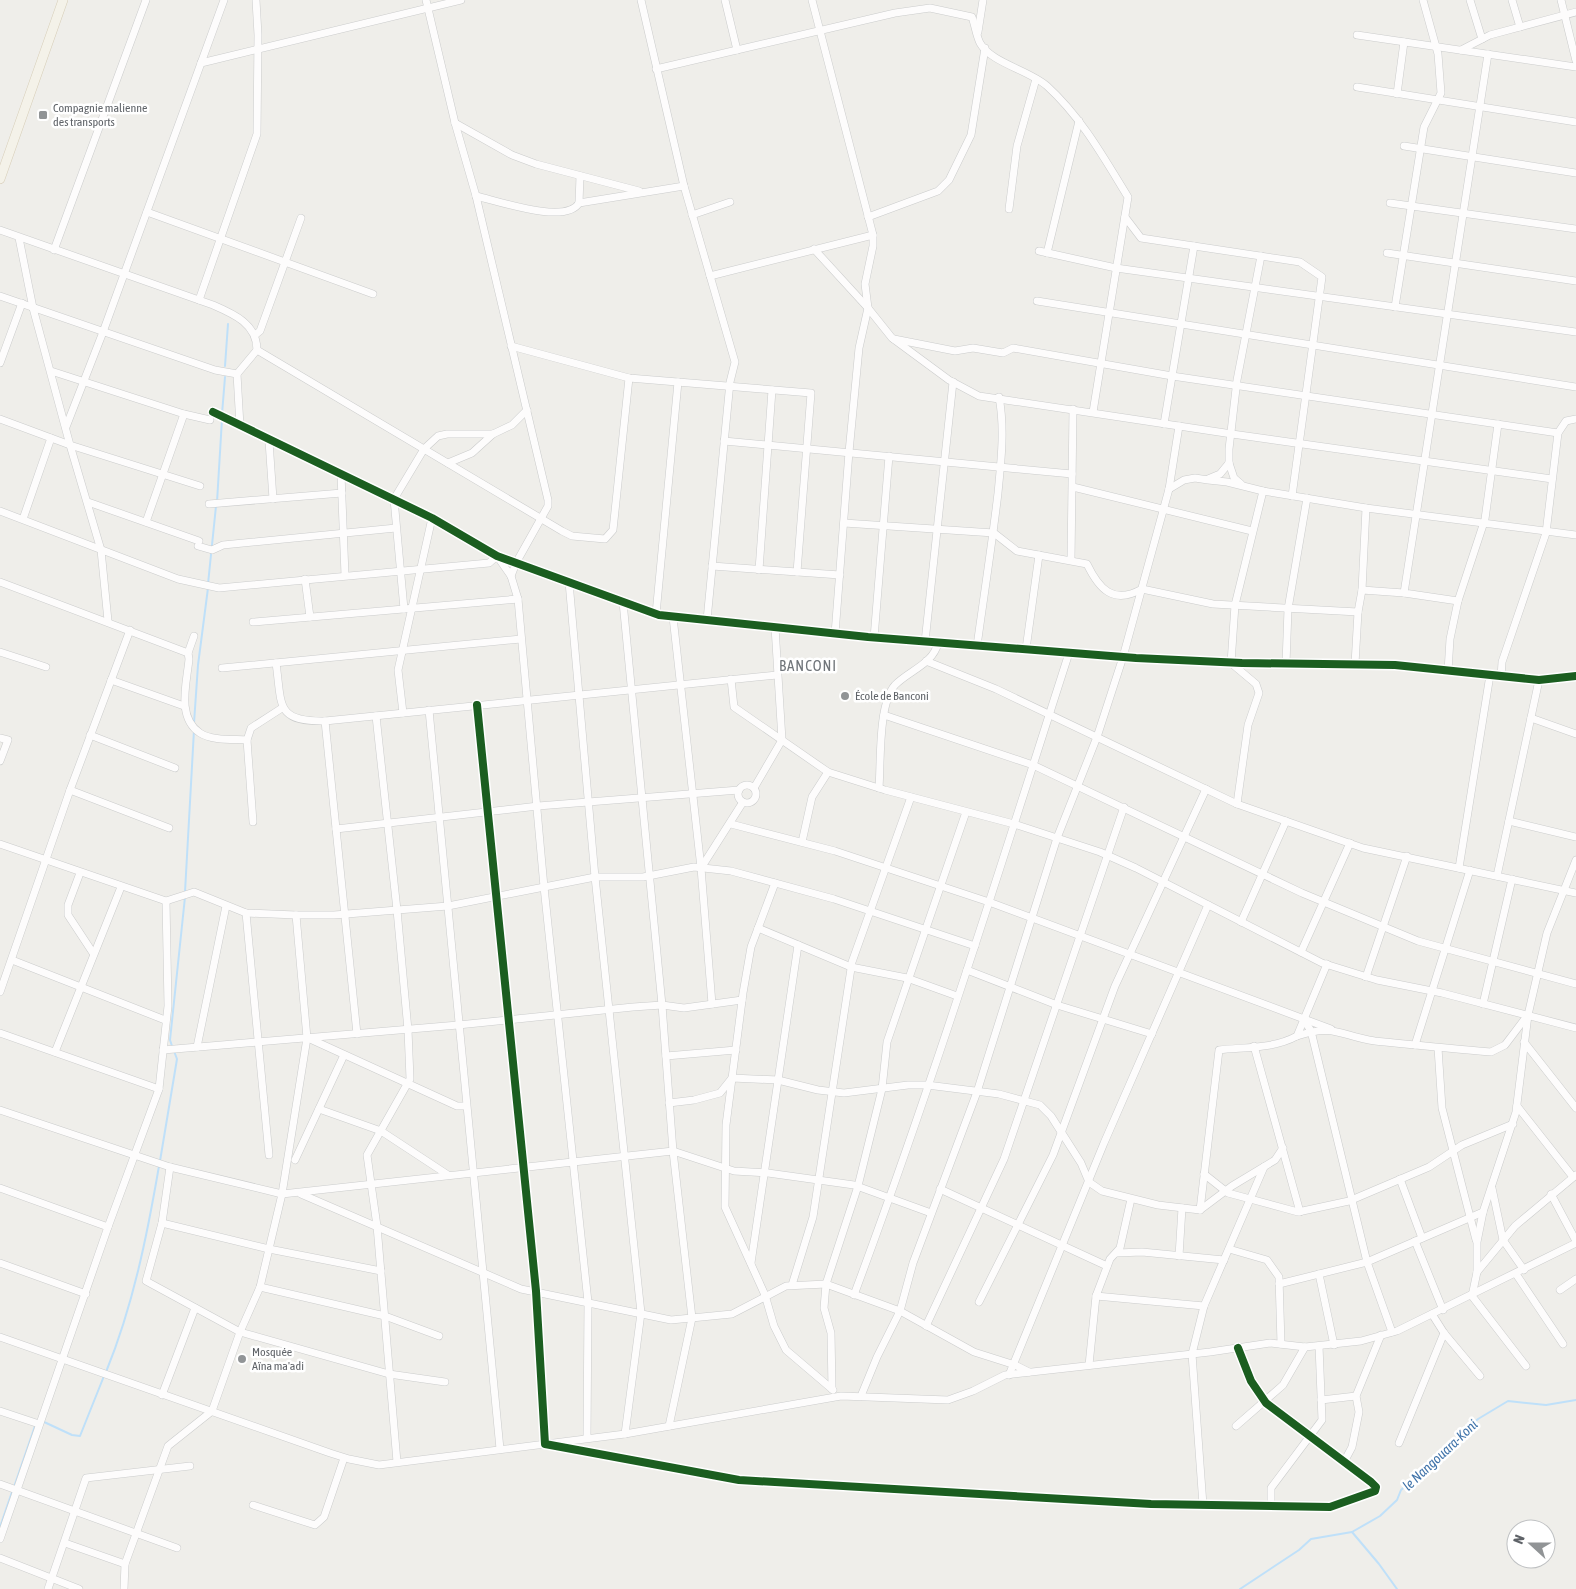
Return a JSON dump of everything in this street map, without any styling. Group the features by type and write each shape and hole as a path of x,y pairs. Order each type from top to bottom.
{"main road":[{"path":"1,173 62,0"}],"street":[{"path":"54,250 146,0"},
{"path":"66,427 104,332 224,0"},
{"path":"199,300 222,240 257,134 258,49 256,0"},
{"path":"426,0 455,124 476,196 548,500 541,518 516,563 511,576"},
{"path":"201,63 461,0"},
{"path":"641,0 684,186 735,362 730,386 724,441 707,620"},
{"path":"725,0 737,50"},
{"path":"812,0 873,235 873,246 865,284 868,308 859,348 835,634"},
{"path":"977,34 983,0"},
{"path":"1395,307 1424,126 1441,94 1436,47 1423,0"},
{"path":"1470,0 1482,39"},
{"path":"1512,0 1520,27"},
{"path":"1561,0 1576,61"},
{"path":"656,69 896,13 930,8 972,17 977,34 992,56 1046,85 1079,121 1089,133 1128,197 1093,412"},
{"path":"1460,50 1482,39 1576,12"},
{"path":"1357,35 1576,67"},
{"path":"1397,94 1404,42"},
{"path":"868,217 938,191 949,180 971,135 985,48"},
{"path":"1404,593 1488,54"},
{"path":"1009,209 1017,146 1036,79"},
{"path":"1357,88 1576,122"},
{"path":"1047,253 1079,121"},
{"path":"455,124 512,155 641,192"},
{"path":"1404,146 1576,173"},
{"path":"476,196 554,214 568,212 576,209 579,203 580,176"},
{"path":"579,203 684,186"},
{"path":"692,215 730,202"},
{"path":"1390,203 1576,229"},
{"path":"147,212 373,294"},
{"path":"1125,217 1141,238 1300,262 1322,277 1292,496"},
{"path":"255,335 260,331 301,218"},
{"path":"0,230 199,300 236,315 253,331 257,350 237,374 240,426"},
{"path":"710,276 873,235"},
{"path":"20,238 33,308 70,445 102,550 108,621"},
{"path":"1164,424 1194,246"},
{"path":"814,249 868,308 892,338 953,382 979,396 998,397 1299,444 1552,479"},
{"path":"1039,251 1116,268 1576,332"},
{"path":"1387,253 1576,281"},
{"path":"1243,486 1234,478 1229,463 1237,384 1261,256"},
{"path":"0,296 215,370 237,374"},
{"path":"1037,302 1576,387"},
{"path":"0,363 22,303"},
{"path":"892,338 955,351 973,348 1003,353 1013,348 1172,376 1237,384 1558,433"},
{"path":"512,346 629,378 811,393 797,572"},
{"path":"257,350 572,536 605,539 610,536 612,530 629,378"},
{"path":"51,371 184,414 212,416 240,426 432,518 497,556 656,614 874,638 1123,657 1231,663 1395,664 1539,680 1576,676"},
{"path":"656,614 678,382"},
{"path":"925,642 953,382"},
{"path":"759,570 772,390"},
{"path":"977,646 994,532 1000,466 1003,421 998,397"},
{"path":"1071,560 1073,409"},
{"path":"448,463 472,453 493,434 512,425 527,410"},
{"path":"146,522 184,414"},
{"path":"0,419 70,445 200,486"},
{"path":"1501,677 1502,662 1546,531 1558,433 1566,421 1576,419"},
{"path":"1448,670 1450,639 1458,601 1484,523 1498,424"},
{"path":"861,1396 877,1357 900,1312 913,1263 977,1092 1057,838 1097,737 1123,657 1169,489 1179,426"},
{"path":"404,609 394,499 424,449 438,436 448,434 493,434"},
{"path":"22,520 51,438"},
{"path":"269,441 273,499"},
{"path":"724,441 1072,474"},
{"path":"874,638 889,456"},
{"path":"1208,480 1220,474 1229,463"},
{"path":"341,474 345,575"},
{"path":"1169,489 1184,480 1195,478 1366,508 1576,535"},
{"path":"1073,487 1252,531"},
{"path":"1231,663 1235,605 1263,491"},
{"path":"209,504 342,493"},
{"path":"1286,664 1288,608 1307,498"},
{"path":"88,502 146,522 212,550 223,545 396,528"},
{"path":"1355,664 1358,612 1362,590 1366,508"},
{"path":"0,511 178,579 219,588 489,563 497,556"},
{"path":"403,713 398,670 432,518"},
{"path":"844,523 994,532 1017,551 1087,564 1096,583 1107,592 1125,595 1142,589 1186,600 1235,605 1358,612"},
{"path":"1026,650 1039,555"},
{"path":"497,556 511,576 518,598 544,887 588,1302 587,1438"},
{"path":"712,566 840,575"},
{"path":"306,579 310,617"},
{"path":"0,582 108,621 188,653"},
{"path":"569,582 595,877 641,1314 625,1434"},
{"path":"1362,590 1404,593 1458,601"},
{"path":"253,622 518,598"},
{"path":"623,602 648,876 662,1005 673,1151 692,1318 668,1426"},
{"path":"673,616 701,868 712,1004"},
{"path":"754,788 782,740 775,627"},
{"path":"0,992 70,790 130,630"},
{"path":"194,636 188,653 184,706 194,727 201,734 247,740"},
{"path":"222,668 521,639"},
{"path":"878,788 885,702 895,686 936,654 938,643"},
{"path":"0,652 46,667"},
{"path":"854,1294 890,1198 975,946 1069,653"},
{"path":"926,661 996,689 1237,804 1350,843 1576,893"},
{"path":"276,663 282,708 291,718 308,722 777,675"},
{"path":"1231,663 1256,684 1259,694 1248,725 1237,804"},
{"path":"1459,868 1490,675"},
{"path":"731,679 734,707 828,772 878,788 1014,824 1108,856 1327,964 1366,977 1432,991 1576,1028"},
{"path":"111,680 184,706"},
{"path":"1497,876 1539,680"},
{"path":"477,705 536,1291 545,1444"},
{"path":"253,822 247,740 251,728 282,708"},
{"path":"429,710 500,1449"},
{"path":"376,716 397,910 408,1030 410,1079 367,1155 377,1226 397,1462"},
{"path":"884,716 1033,765 1262,874 1383,927 1446,948 1576,984"},
{"path":"1531,718 1576,734"},
{"path":"326,721 357,1034"},
{"path":"90,735 175,768"},
{"path":"0,738 8,740 0,761"},
{"path":"802,842 812,797 828,772"},
{"path":"336,829 538,806 642,799 693,792 739,790 746,784 754,788 756,793 754,799 749,802 743,802 739,798 739,790"},
{"path":"979,1302 1053,1155 1103,1019 1130,954 1206,789"},
{"path":"70,790 169,828"},
{"path":"792,1285 813,1217 851,967 911,797"},
{"path":"701,868 731,824 743,802"},
{"path":"926,1326 1004,1159 1124,807"},
{"path":"832,1389 831,1333 824,1308 826,1284 858,1186 882,1089 887,1042 966,812"},
{"path":"1509,820 1576,837"},
{"path":"1241,922 1286,821"},
{"path":"731,824 802,842 989,902 1130,954 1178,974 1331,1029 1368,1040 1491,1052 1505,1045 1528,1015"},
{"path":"1300,952 1350,843"},
{"path":"0,844 121,887 166,900 194,892 246,913 296,915 345,914 448,906 595,877 648,876 694,867 731,871 775,883 870,910 975,946"},
{"path":"1366,977 1407,856"},
{"path":"1526,1366 1472,1296 1476,1272 1476,1242 1483,1212 1513,1124 1517,1106 1528,1015 1547,933 1576,860"},
{"path":"1414,1045 1470,870"},
{"path":"80,873 68,906 68,915 93,953"},
{"path":"1483,1004 1512,879"},
{"path":"775,883 752,947 742,1000 732,1078 724,1168 725,1207 765,1295 774,1326 786,1350 841,1396"},
{"path":"55,1052 121,887"},
{"path":"0,1539 38,1422 63,1359 133,1155 159,1090 170,1049 166,1020 168,1006 166,900"},
{"path":"1009,1375 1088,1180 1208,905"},
{"path":"197,1047 226,906"},
{"path":"246,913 269,1155"},
{"path":"124,1589 125,1564 168,1446 212,1412 240,1332 260,1287 282,1194 308,1038 296,915"},
{"path":"758,928 851,967 908,978 957,996"},
{"path":"751,1264 798,945"},
{"path":"12,960 166,1020"},
{"path":"1296,1036 1327,964"},
{"path":"966,970 1056,1005 1152,1034"},
{"path":"170,1049 408,1030 609,1009 662,1005 684,1008 742,1000"},
{"path":"1304,1019 1311,1031 1367,1262 1392,1332"},
{"path":"1200,1210 1219,1050 1288,1041 1311,1031 1331,1029"},
{"path":"0,1032 159,1090"},
{"path":"308,1038 457,1106 466,1106"},
{"path":"1524,1042 1576,1108"},
{"path":"1254,1046 1300,1212"},
{"path":"1438,1048 1442,1108 1476,1242"},
{"path":"666,1056 736,1050"},
{"path":"295,1160 344,1055"},
{"path":"732,1078 778,1080 844,1093 908,1085 927,1085 977,1092 1040,1105 1051,1116 1060,1134 1081,1163 1088,1180 1102,1191 1131,1199 1182,1208 1200,1210 1225,1191 1275,1160 1283,1148"},
{"path":"669,1103 694,1100 720,1093 732,1078"},
{"path":"1476,1272 1514,1226 1574,1176 1517,1106"},
{"path":"319,1109 381,1130 448,1176"},
{"path":"0,1110 159,1164 282,1194 301,1194 673,1151 734,1171 818,1179 858,1186 931,1213"},
{"path":"1204,1174 1225,1191 1300,1212 1352,1200 1429,1166 1453,1151 1513,1124"},
{"path":"170,1167 162,1223 146,1281 240,1332 389,1374 445,1382"},
{"path":"1203,1505 1192,1354 1204,1306 1264,1167"},
{"path":"1400,1179 1443,1310"},
{"path":"0,1188 108,1227"},
{"path":"1492,1188 1503,1240 1524,1270"},
{"path":"940,1189 1107,1266"},
{"path":"301,1194 521,1290 536,1291 670,1320 732,1314 765,1295 792,1285 826,1284 900,1312 974,1352 1013,1364 1029,1372"},
{"path":"0,1337 344,1458 379,1465 625,1434 841,1396 948,1400 1009,1375 1270,1343 1305,1347 1334,1345 1381,1335 1443,1310 1576,1242 1551,1194"},
{"path":"1118,1253 1131,1199"},
{"path":"1179,1256 1182,1208"},
{"path":"1279,1284 1367,1262 1483,1212"},
{"path":"162,1223 269,1249 381,1272"},
{"path":"1229,1249 1267,1260 1279,1277 1281,1344"},
{"path":"1089,1365 1096,1296 1110,1259 1118,1253 1142,1252 1224,1260"},
{"path":"0,1263 86,1294"},
{"path":"1319,1274 1334,1345"},
{"path":"1516,1274 1563,1344"},
{"path":"1560,1290 1576,1280"},
{"path":"260,1287 385,1316 439,1336"},
{"path":"1096,1296 1204,1306"},
{"path":"162,1395 195,1308"},
{"path":"1432,1314 1444,1333 1480,1376"},
{"path":"1399,1443 1444,1333"},
{"path":"1344,1462 1352,1447 1359,1412 1356,1396 1381,1335"},
{"path":"1271,1506 1271,1488 1322,1420 1319,1346"},
{"path":"1236,1426 1283,1386 1305,1347"},
{"path":"545,1444 739,1480 1151,1504 1330,1507 1375,1491 1376,1487 1371,1482 1265,1401 1251,1381 1238,1348"},
{"path":"1321,1400 1356,1396"},
{"path":"0,1411 38,1422"},
{"path":"253,1505 315,1525 324,1517 344,1458"},
{"path":"48,1589 86,1478 190,1466"},
{"path":"0,1484 177,1548"},
{"path":"64,1543 125,1564"},
{"path":"0,1558 79,1589"}],"waterway":[{"path":"225,366 228,324"},
{"path":"222,414 225,377"},
{"path":"217,502 222,419"},
{"path":"208,584 216,506"},
{"path":"194,723 198,665 208,588"},
{"path":"185,892 194,730"},
{"path":"172,1046 170,1040 185,897"},
{"path":"160,1161 177,1059 174,1051"},
{"path":"106,1372 124,1322 138,1270 159,1166"},
{"path":"42,1421 72,1435 80,1436 104,1376"},
{"name":"le Nangouara-Koni","path":"1240,1589 1299,1550 1311,1539 1352,1532 1380,1516 1397,1500 1401,1490 1478,1419 1508,1401 1546,1405 1576,1400"},
{"path":"14,1487 35,1426"},
{"path":"0,1527 12,1492"},
{"path":"1352,1532 1397,1589"}],"cycle path":[{"path":"213,412 432,518 497,556 659,615 868,637 1136,658 1242,663 1395,665 1539,680 1576,676"},
{"path":"477,705 536,1291 545,1444 739,1480 1151,1504 1330,1507 1375,1491 1376,1487 1371,1482 1266,1403 1251,1381 1238,1348"}],"place":[{"name":"Compagnie malienne des transports","path":"43,115"},
{"name":"École de Banconi","path":"845,696"},
{"name":"Mosquée Aïna ma'adi","path":"242,1359"}],"district":[{"name":"BANCONI","path":"808,665"}]}
